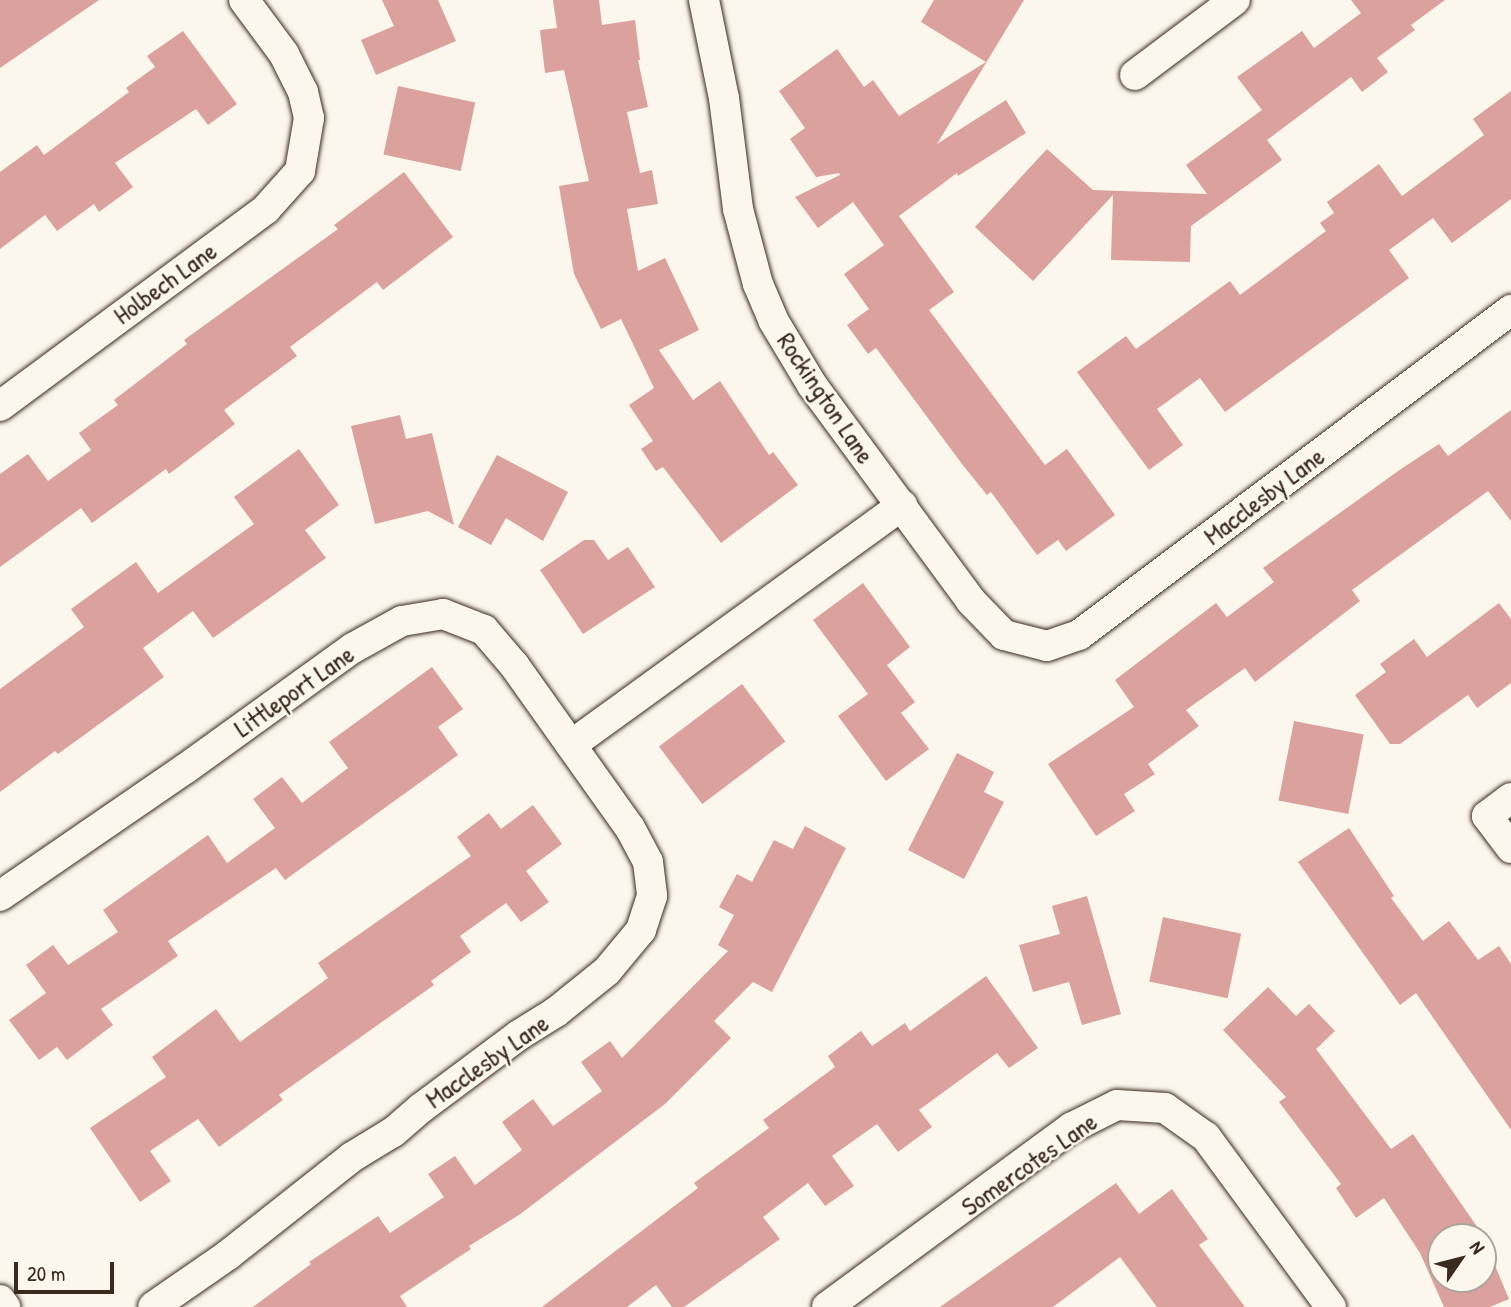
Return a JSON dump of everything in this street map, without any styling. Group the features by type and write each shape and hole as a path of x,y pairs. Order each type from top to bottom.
{"street":[{"name":"Holbech Lane","path":"0,406 266,209 300,171 309,118 303,92 284,54 244,0"},
{"name":"Rockington Lane","path":"704,0 724,98 738,209 758,284 773,320 811,385 971,601 1004,635"},
{"path":"1135,75 1235,0"},
{"name":"Macclesby Lane","path":"1004,635 1047,646 1079,635 1511,310"},
{"path":"570,745 902,505"},
{"name":"Littleport Lane","path":"0,896 185,769 353,648 402,621 443,614 484,630 514,665 570,745"},
{"name":"Macclesby Lane","path":"153,1307 228,1255 320,1182 393,1132 508,1043 586,990 607,971 641,930 652,896 648,862 631,828 570,745"},
{"path":"1511,798 1487,816 1511,848"},
{"name":"Somercotes Lane","path":"827,1307 1071,1128 1116,1105 1165,1108 1206,1137 1331,1307"},
{"path":"0,1300 5,1307"}],"building":[{"path":"0,0 99,0 0,68"},
{"path":"382,0 438,0 456,41 376,75 361,40 394,26"},
{"path":"553,0 599,0 602,25 635,20 638,60 648,107 627,112 640,173 652,170 658,204 627,209 638,271 665,258 699,330 659,350 693,400 720,381 769,455 773,452 798,485 721,543 663,467 656,471 641,449 653,441 629,405 654,388 621,319 601,329 574,274 559,186 589,181 564,70 545,73 540,30 557,28"},
{"path":"934,0 1024,0 937,144 1006,100 1026,133 958,176 957,173 899,216 954,292 929,310 1045,465 1067,449 1115,515 1066,551 1058,540 1037,555 991,492 987,495 962,464 876,348 868,354 847,325 869,309 844,274 884,245 853,202 818,228 795,197 840,175 816,177 790,139 805,128 779,91 837,49 864,87 873,80 899,116 986,62 921,22"},
{"path":"1351,0 1445,0 1411,25 1415,30 1377,58 1388,72 1362,92 1351,77 1267,140 1282,160 1191,226 1190,262 1111,260 1113,195 1033,281 975,227 1047,149 1093,190 1207,194 1186,165 1262,110 1237,77 1302,31 1314,48 1361,13"},
{"path":"183,31 237,104 208,125 196,109 115,163 133,187 99,212 94,204 57,231 45,215 0,249 0,172 37,145 44,155 129,92 126,88 155,67 147,56"},
{"path":"398,86 475,102 461,171 383,154"},
{"path":"1511,91 1511,199 1452,243 1433,218 1389,250 1409,278 1225,412 1200,378 1157,409 1183,445 1149,470 1077,372 1126,336 1136,349 1230,281 1240,295 1326,231 1320,223 1334,213 1327,202 1379,164 1402,196 1484,135 1473,119"},
{"path":"404,172 453,237 383,290 377,282 290,347 297,356 224,410 235,424 169,474 166,469 92,523 81,508 0,567 0,474 28,454 48,481 91,450 79,433 118,405 114,400 187,344 184,340 338,229 334,225"},
{"path":"1511,410 1511,521 1488,491 1352,590 1360,601 1255,682 1245,668 1186,710 1199,726 1148,764 1155,774 1124,794 1135,811 1096,836 1048,764 1134,707 1115,680 1216,603 1227,617 1274,582 1263,568 1401,469 1439,444 1448,456"},
{"path":"400,415 406,439 432,433 454,525 428,511 375,524 351,426"},
{"path":"299,449 339,505 305,530 326,558 213,638 193,611 143,648 164,677 58,754 55,751 0,792 0,689 84,627 71,609 136,562 158,593 254,524 234,497"},
{"path":"497,455 568,492 543,541 506,518 491,545 458,527"},
{"path":"584,540 594,540 608,560 628,547 655,587 583,634 540,570"},
{"path":"863,583 910,647 887,665 915,702 901,713 929,749 886,781 838,716 868,694 813,620"},
{"path":"1499,603 1511,619 1511,683 1477,708 1468,695 1400,744 1390,744 1355,695 1386,672 1380,664 1414,639 1427,657"},
{"path":"432,667 463,709 438,727 458,755 285,880 276,868 168,941 178,956 101,1009 113,1025 67,1060 57,1047 39,1060 9,1020 46,993 26,965 53,945 68,965 118,932 103,910 208,835 227,863 275,828 253,799 282,777 302,803 348,768 329,742"},
{"path":"742,684 785,742 702,804 659,747"},
{"path":"1294,721 1364,735 1348,814 1279,801"},
{"path":"957,753 994,772 984,792 1004,802 964,879 908,850"},
{"path":"533,805 562,844 526,871 549,902 521,922 506,903 460,936 471,952 431,981 434,985 279,1095 283,1100 219,1147 198,1119 150,1151 171,1181 140,1202 90,1128 166,1077 152,1057 216,1009 240,1042 328,978 318,963 471,856 457,837 489,813 501,829"},
{"path":"805,826 846,848 772,992 753,982 714,1021 731,1038 665,1104 519,1215 469,1246 471,1249 400,1296 407,1307 253,1307 311,1264 309,1262 378,1216 390,1233 444,1197 428,1174 455,1156 475,1185 522,1150 502,1122 533,1099 553,1126 602,1091 581,1062 610,1041 622,1058 728,951 718,945 734,915 719,907 737,874 752,882 774,840 793,849"},
{"path":"1349,828 1394,896 1391,898 1423,941 1449,921 1478,960 1499,946 1511,964 1511,1130 1416,993 1400,1005 1298,862"},
{"path":"1087,896 1121,1014 1082,1025 1069,982 1033,992 1019,945 1060,934 1052,906"},
{"path":"1163,917 1241,934 1228,998 1149,982"},
{"path":"986,976 1038,1048 1009,1068 997,1053 919,1110 932,1127 898,1152 877,1124 832,1156 854,1186 825,1206 808,1183 763,1217 780,1239 684,1307 672,1307 656,1285 627,1307 542,1307 698,1188 694,1183 769,1128 763,1120 835,1067 828,1056 861,1031 872,1046 905,1023 910,1031"},
{"path":"1268,987 1296,1016 1309,1004 1335,1031 1316,1049 1391,1149 1413,1134 1474,1223 1427,1223 1427,1269 1420,1253 1384,1198 1356,1218 1336,1188 1341,1184 1279,1102 1286,1097 1223,1030"},
{"path":"1116,1183 1139,1214 1172,1189 1208,1239 1199,1245 1245,1307 1157,1307 1120,1257 1053,1307 940,1307"},
{"path":"1497,1270 1509,1299 1490,1307 1444,1307 1438,1293 1497,1293"}]}
